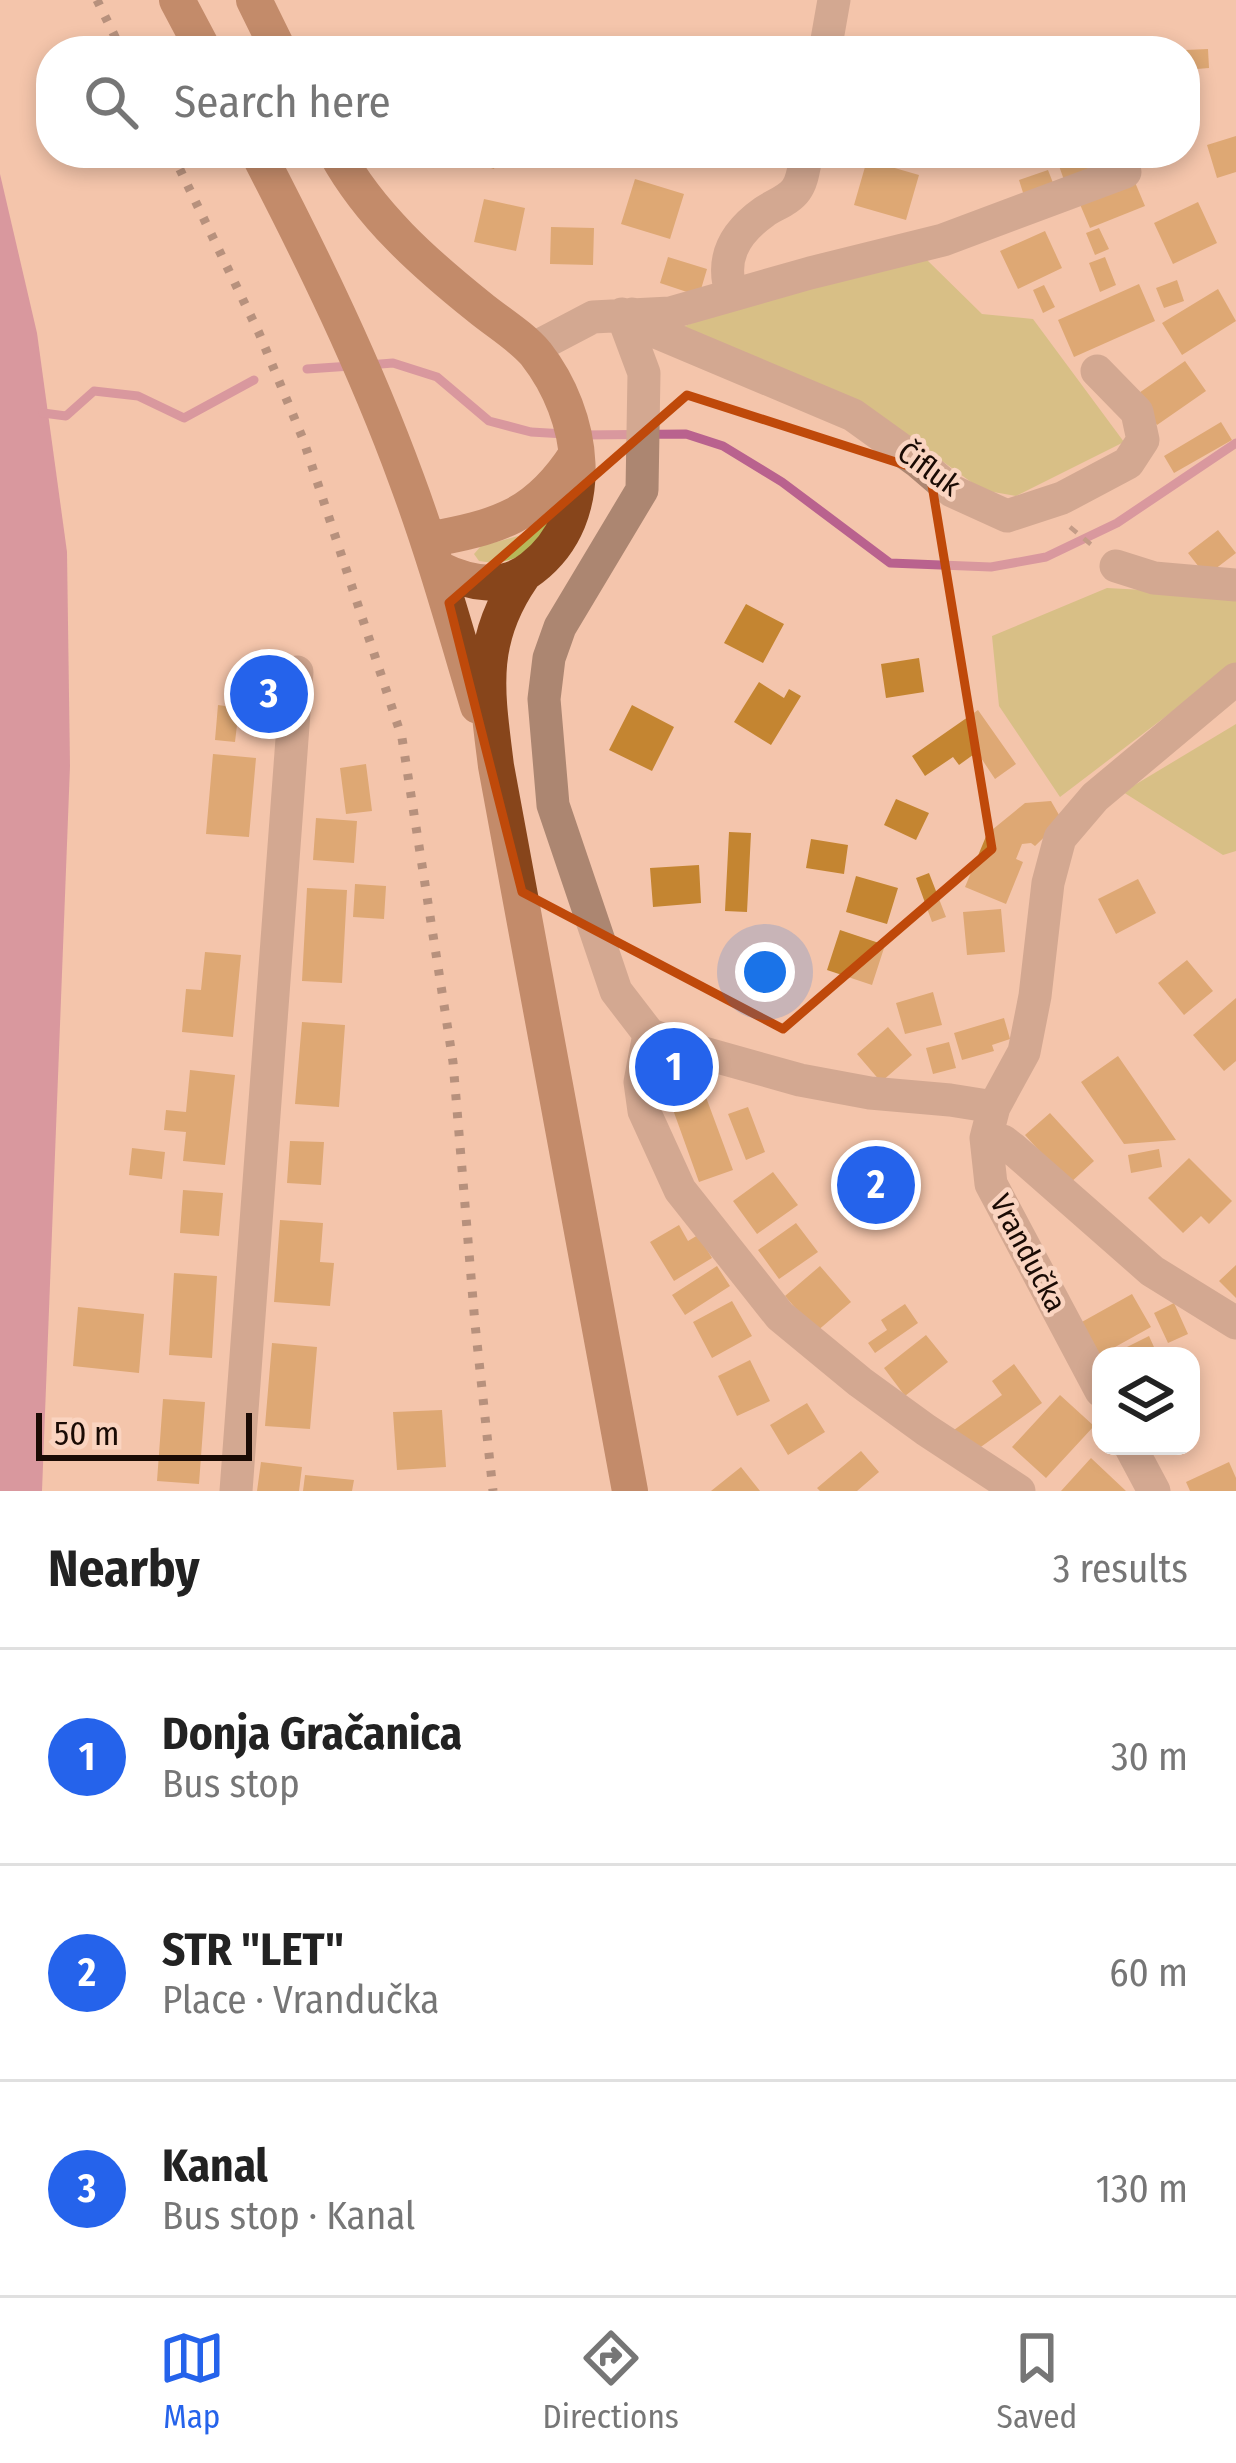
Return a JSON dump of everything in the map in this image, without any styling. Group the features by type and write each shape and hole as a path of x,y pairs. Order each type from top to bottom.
{"main road":[{"path":"177,0 196,36"},
{"path":"254,0 272,36"},
{"path":"266,168 348,333 374,397 432,554 496,766"},
{"path":"344,168 392,230 445,280 532,349 566,402 578,472 571,519 503,604 488,667 487,693 496,766 630,1491"},
{"path":"432,554 544,496 562,476 575,450"},
{"path":"432,554 456,578 503,582 522,577"}],"street":[{"path":"828,36 834,0"},
{"path":"732,296 725,275 728,254 758,215 799,187 803,168"},
{"path":"532,349 593,317 670,314 943,240 1125,172"},
{"path":"627,314 644,373 642,490 560,627 549,658 544,699 553,805 616,991 650,1034 682,1047 800,1080 990,1123 1003,1142 1152,1271 1234,1329"},
{"name":"Čifluk","path":"627,314 656,332 853,415 952,491 1007,516 1062,498 1128,463 1143,440 1137,412 1096,371"},
{"path":"1108,559 1154,578 1236,585"},
{"path":"236,1491 296,672"},
{"path":"990,1123 1024,1052 1048,883 1060,838 1095,797 1236,679"},
{"path":"650,1034 640,1082 644,1111 680,1190 780,1316 876,1394 1019,1491"},
{"name":"Vrandučka","path":"990,1123 991,1184 1092,1374"},
{"path":"1135,1455 1154,1491"}],"path":[{"path":"1068,526 1108,559"}],"highlighted area":[{"path":"687,395 930,473 992,849 783,1029 522,892 449,603"}],"shaded area":[{"path":"0,174 37,333 67,552 70,766 42,1491 0,1491"},
{"path":"927,260 982,314 1033,319 1124,442 1016,496 982,490 916,442 680,328 727,309"},
{"path":"553,515 555,528 521,555 492,562 479,561 474,554 481,546 526,534"},
{"path":"1107,588 1236,595 1236,663 1060,797 999,706 992,636"},
{"path":"1236,724 1236,851 1223,855 1123,792"}],"building":[{"path":"1200,49 1208,49 1209,68 1200,69"},
{"path":"1236,136 1236,172 1217,178 1207,145"},
{"path":"865,168 895,168 919,175 906,220 854,205"},
{"path":"1060,168 1088,168 1089,172 1064,180"},
{"path":"1048,170 1055,188 1025,199 1019,180"},
{"path":"635,179 684,194 670,239 621,224"},
{"path":"1134,180 1145,206 1090,228 1079,202"},
{"path":"484,199 525,208 516,251 474,242"},
{"path":"1198,202 1217,243 1173,264 1154,223"},
{"path":"551,227 594,228 593,265 550,264"},
{"path":"1099,228 1109,249 1095,255 1086,233"},
{"path":"1045,231 1062,268 1018,289 1000,251"},
{"path":"668,257 707,269 699,296 660,283"},
{"path":"1105,257 1116,285 1100,292 1089,263"},
{"path":"1177,280 1184,301 1164,308 1156,288"},
{"path":"1139,284 1155,321 1074,357 1058,320"},
{"path":"1044,285 1055,307 1043,313 1033,290"},
{"path":"1218,289 1236,321 1182,355 1162,323"},
{"path":"1185,361 1206,391 1157,425 1136,395"},
{"path":"1221,422 1232,440 1174,473 1164,456"},
{"path":"1218,530 1236,553 1206,576 1188,553"},
{"path":"746,604 784,624 763,663 724,643"},
{"path":"919,658 924,692 886,698 881,664"},
{"path":"759,682 784,698 789,689 801,696 771,745 734,722"},
{"path":"218,705 239,708 235,742 215,740"},
{"path":"632,705 674,727 652,771 609,750"},
{"path":"978,710 1016,764 995,779 977,752 959,765 953,757 925,776 912,756"},
{"path":"213,754 256,758 249,837 206,834"},
{"path":"366,764 372,811 346,814 340,768"},
{"path":"896,799 929,813 916,840 884,825"},
{"path":"1051,801 1062,820 1035,846 1022,844 1016,859 1023,862 1006,904 965,887 987,834 1025,803"},
{"path":"316,818 357,821 354,863 313,860"},
{"path":"729,832 751,833 747,912 725,911"},
{"path":"811,839 848,845 844,874 806,868"},
{"path":"699,865 701,903 653,907 650,868"},
{"path":"929,873 946,917 932,922 916,878"},
{"path":"856,876 898,888 887,924 846,912"},
{"path":"1138,879 1156,913 1116,934 1098,899"},
{"path":"355,884 386,886 384,919 353,917"},
{"path":"307,888 347,890 342,983 302,981"},
{"path":"1001,909 1005,952 967,955 963,912"},
{"path":"840,930 885,945 872,985 827,970"},
{"path":"205,952 241,955 233,1037 182,1032 186,989 201,990"},
{"path":"1187,960 1213,991 1184,1015 1158,983"},
{"path":"933,992 942,1025 905,1034 896,1003"},
{"path":"1236,998 1236,1061 1224,1071 1193,1035"},
{"path":"1004,1018 1010,1039 992,1045 994,1051 962,1060 954,1033"},
{"path":"302,1022 345,1025 339,1107 295,1104"},
{"path":"888,1027 912,1055 881,1082 857,1054"},
{"path":"949,1042 956,1068 933,1074 926,1048"},
{"path":"1118,1056 1176,1140 1124,1144 1081,1082"},
{"path":"190,1070 235,1075 225,1165 183,1161 186,1132 164,1130 166,1110 186,1112"},
{"path":"700,1081 733,1170 699,1182 667,1093"},
{"path":"748,1107 765,1152 746,1160 728,1114"},
{"path":"1050,1113 1094,1161 1069,1184 1025,1135"},
{"path":"290,1141 324,1142 321,1185 287,1183"},
{"path":"132,1148 165,1152 162,1179 129,1175"},
{"path":"1159,1149 1162,1167 1131,1173 1128,1155"},
{"path":"880,1155 905,1192 871,1215 847,1178"},
{"path":"1189,1158 1232,1201 1209,1224 1201,1216 1183,1233 1148,1198"},
{"path":"773,1172 798,1205 757,1234 733,1201"},
{"path":"183,1190 223,1193 219,1236 180,1233"},
{"path":"280,1220 323,1223 320,1262 334,1263 330,1306 274,1302"},
{"path":"796,1223 818,1252 779,1279 758,1250"},
{"path":"679,1225 688,1241 698,1235 712,1258 674,1281 650,1242"},
{"path":"1236,1265 1236,1298 1219,1281"},
{"path":"717,1266 730,1286 685,1315 672,1295"},
{"path":"820,1266 851,1302 816,1332 785,1296"},
{"path":"174,1273 217,1276 212,1358 169,1355"},
{"path":"1132,1294 1151,1327 1115,1347 1094,1347 1080,1323"},
{"path":"732,1301 752,1336 712,1358 693,1322"},
{"path":"1174,1303 1188,1334 1168,1343 1154,1313"},
{"path":"905,1304 918,1323 875,1353 868,1343 887,1330 881,1320"},
{"path":"78,1307 144,1314 139,1373 73,1366"},
{"path":"926,1335 948,1362 905,1396 884,1368"},
{"path":"1149,1336 1154,1347 1127,1347"},
{"path":"272,1343 317,1347 310,1429 265,1426"},
{"path":"750,1360 770,1401 737,1416 718,1376"},
{"path":"1014,1364 1042,1403 971,1454 954,1430 1002,1395 992,1381"},
{"path":"1060,1395 1092,1424 1046,1478 1012,1447"},
{"path":"163,1399 205,1402 199,1484 157,1481"},
{"path":"807,1403 825,1432 788,1455 770,1425"},
{"path":"442,1410 446,1467 397,1470 393,1412"},
{"path":"861,1451 879,1472 857,1491 817,1488"},
{"path":"1091,1458 1126,1491 1061,1491"},
{"path":"261,1462 302,1467 299,1491 257,1491"},
{"path":"1229,1462 1236,1491 1190,1491 1186,1482"},
{"path":"741,1467 760,1491 711,1491"},
{"path":"305,1475 354,1480 352,1491 303,1491"}],"waterway":[{"path":"368,365 393,363 437,377 489,421 531,432 565,434"},
{"path":"307,369 351,366"},
{"path":"43,413 66,416 94,391 138,396 184,418 254,380"},
{"path":"582,435 686,434 723,446 782,482 890,563 991,567 1046,557 1117,523 1236,443"}],"railway":[{"path":"97,0 115,36"},
{"path":"179,168 259,333 303,439 402,738 453,1062 493,1491"}],"place":[{"name":"Kanal","path":"269,694"},
{"name":"Donja Gračanica","path":"674,1067"},
{"name":"STR \"LET\"","path":"876,1185"}]}
